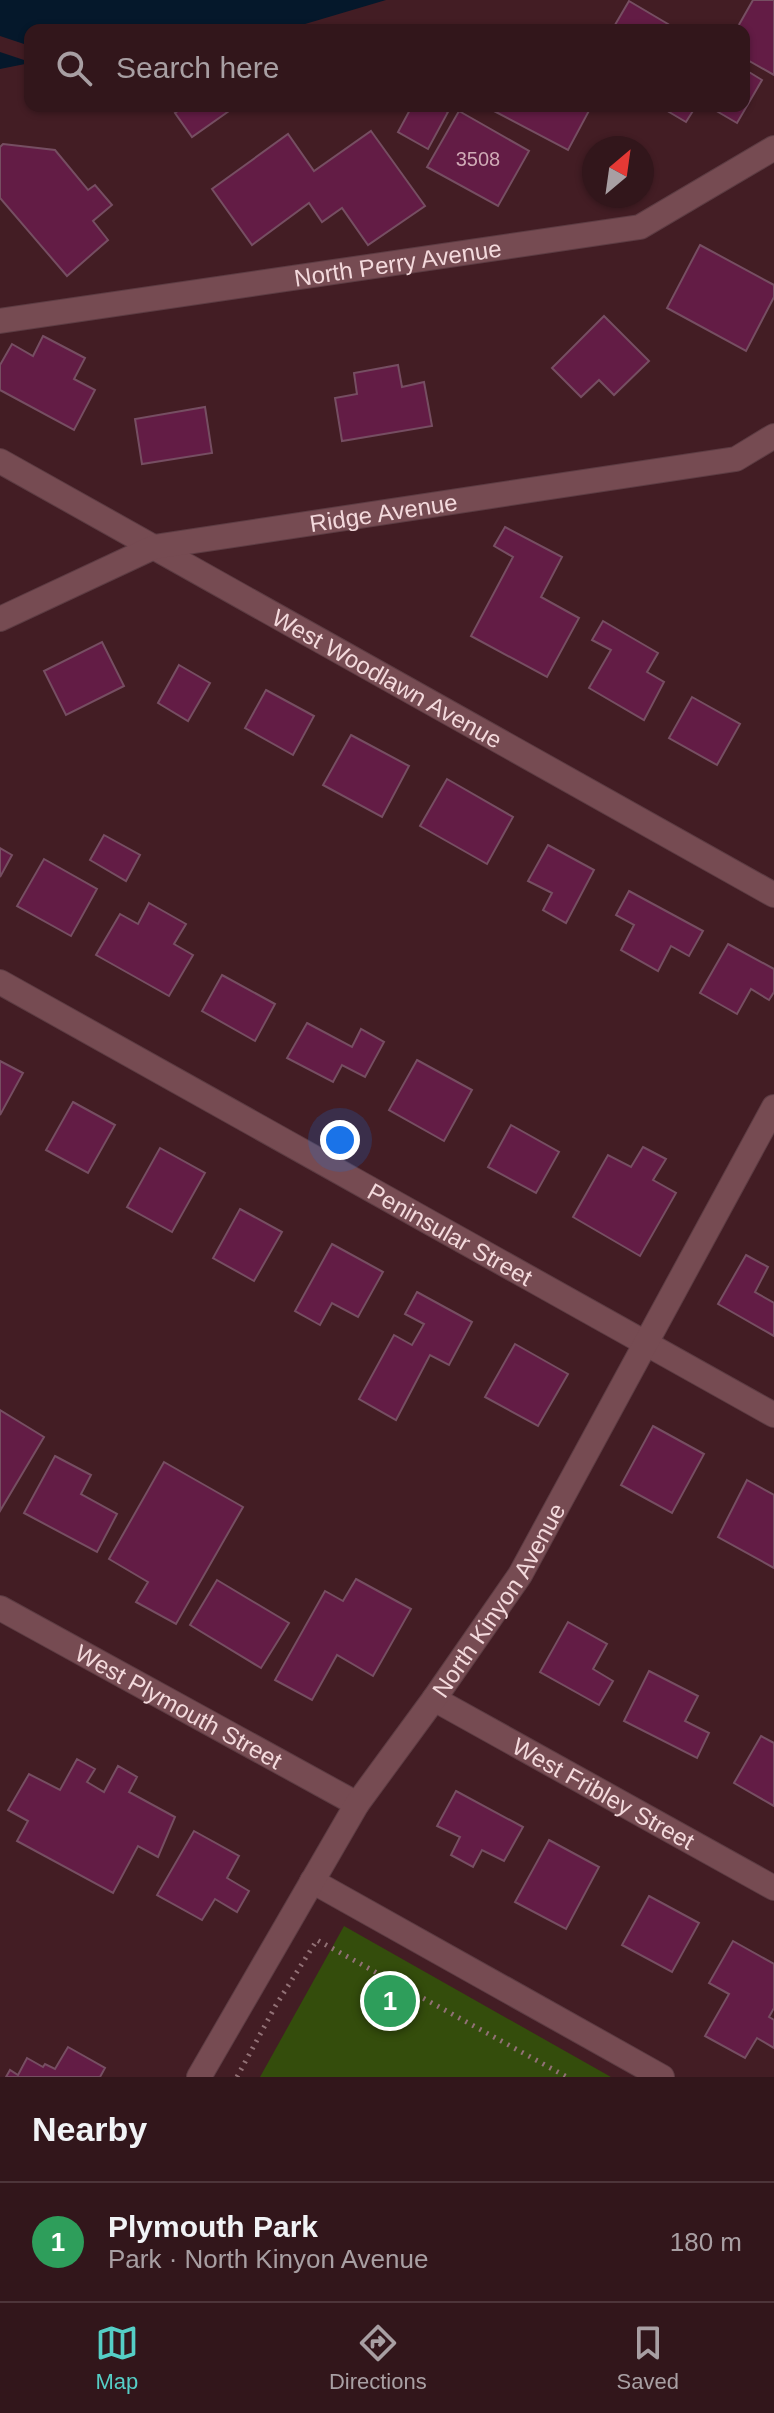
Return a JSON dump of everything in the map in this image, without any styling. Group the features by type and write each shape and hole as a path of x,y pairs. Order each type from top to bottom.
{"street":[{"name":"North Perry Avenue","path":"0,321 640,227 774,148"},
{"name":"Ridge Avenue","path":"0,619 154,547 736,459 774,436"},
{"name":"West Woodlawn Avenue","path":"0,461 774,895"},
{"name":"Peninsular Street","path":"0,982 774,1415"},
{"name":"North Kinyon Avenue","path":"199,2077 357,1804 520,1575 774,1107"},
{"name":"West Plymouth Street","path":"0,1608 357,1804"},
{"name":"West Fribley Street","path":"434,1699 774,1888"},
{"path":"312,1881 662,2077"}],"path":[{"path":"237,2077 276,2005 317,1940 567,2077"}],"green space":[{"path":"344,1926 611,2077 260,2077"}],"water":[{"path":"0,0 386,0 305,24 24,24 24,44 0,36"},
{"path":"0,52 24,60 24,64 0,69"}],"building":[{"path":"753,0 774,0 774,75 750,61 750,24 739,24"},
{"path":"629,1 668,24 616,24"},
{"path":"750,73 762,80 750,101"},
{"path":"176,112 228,112 192,137"},
{"path":"409,112 448,112 428,149 398,132"},
{"path":"458,112 529,151 498,206 427,167"},
{"path":"496,112 588,112 568,150"},
{"path":"669,112 692,112 686,122"},
{"path":"718,112 743,112 737,123"},
{"path":"371,131 425,206 368,245 342,208 322,222 309,203 252,245 212,189 288,134 314,171"},
{"path":"3,144 55,150 88,190 95,185 112,205 93,221 108,240 67,276 0,198 0,147"},
{"path":"700,245 774,285 774,297 746,351 667,308"},
{"path":"604,316 649,361 614,395 599,380 581,397 552,368"},
{"path":"43,336 85,358 74,379 95,390 74,430 0,390 0,365 12,344 33,356"},
{"path":"398,365 402,387 424,382 432,426 342,441 335,398 357,394 354,373"},
{"path":"205,407 212,453 142,464 135,419"},
{"path":"505,527 562,557 541,597 579,618 547,677 471,636 513,557 494,546"},
{"path":"603,621 658,653 647,672 664,682 644,720 589,688 611,650 592,640"},
{"path":"102,642 124,686 66,715 44,671"},
{"path":"179,665 210,683 188,721 158,703"},
{"path":"266,690 314,716 293,755 245,728"},
{"path":"692,697 740,724 717,765 669,738"},
{"path":"351,735 409,766 382,817 323,785"},
{"path":"447,779 513,817 487,864 420,826"},
{"path":"104,835 140,855 126,881 90,860"},
{"path":"548,845 594,870 566,923 543,910 552,893 528,881"},
{"path":"0,848 12,855 0,877"},
{"path":"44,859 97,889 71,936 17,906"},
{"path":"629,891 703,931 689,956 671,946 658,971 621,950 634,925 616,915"},
{"path":"149,903 186,924 174,944 193,955 169,996 96,955 120,914 138,924"},
{"path":"728,944 774,969 774,992 769,1000 751,989 737,1014 700,993"},
{"path":"222,975 275,1004 255,1041 202,1011"},
{"path":"307,1023 352,1047 361,1029 384,1042 365,1077 342,1065 333,1082 287,1058"},
{"path":"417,1060 472,1090 444,1141 389,1110"},
{"path":"0,1061 23,1073 0,1115"},
{"path":"73,1102 115,1125 88,1173 46,1150"},
{"path":"511,1125 559,1152 536,1193 488,1167"},
{"path":"643,1147 666,1159 653,1180 676,1193 640,1256 573,1217 608,1155 631,1167"},
{"path":"160,1148 205,1173 172,1232 127,1207"},
{"path":"240,1209 282,1232 254,1281 213,1258"},
{"path":"332,1244 383,1272 358,1317 332,1303 320,1325 295,1311"},
{"path":"746,1255 768,1267 755,1292 774,1303 774,1336 718,1304"},
{"path":"417,1292 472,1322 449,1365 430,1355 396,1420 359,1399 394,1335 412,1345 424,1324 405,1314"},
{"path":"515,1344 568,1374 538,1426 485,1397"},
{"path":"0,1410 44,1437 0,1511"},
{"path":"653,1426 704,1454 672,1513 621,1485"},
{"path":"55,1456 91,1475 81,1494 117,1514 97,1552 24,1513"},
{"path":"164,1462 243,1507 176,1624 136,1602 148,1582 109,1559"},
{"path":"747,1480 774,1495 774,1568 718,1537"},
{"path":"356,1579 411,1609 373,1676 337,1655 312,1700 275,1680 325,1591 343,1601"},
{"path":"217,1580 289,1623 261,1668 190,1625"},
{"path":"568,1622 607,1644 593,1669 613,1681 599,1705 540,1672"},
{"path":"649,1671 698,1696 685,1721 709,1733 697,1758 624,1721"},
{"path":"761,1736 774,1743 774,1806 734,1783"},
{"path":"77,1759 95,1769 87,1782 104,1792 118,1766 137,1777 129,1792 175,1817 158,1857 138,1846 113,1893 17,1841 28,1821 8,1810 29,1774 60,1790"},
{"path":"456,1791 523,1827 504,1861 482,1850 473,1867 451,1855 460,1837 437,1826"},
{"path":"194,1831 239,1856 227,1878 249,1891 237,1912 215,1899 202,1920 157,1895"},
{"path":"549,1840 599,1867 566,1929 515,1902"},
{"path":"649,1896 699,1923 672,1972 622,1945"},
{"path":"733,1941 774,1964 774,2008 769,2017 774,2020 774,2048 757,2038 745,2058 705,2036 729,1994 709,1983"},
{"path":"68,2047 105,2068 100,2077 6,2077 10,2070 18,2075 27,2058 43,2067 45,2064 55,2069"}],"place":[{"name":"Plymouth Park","path":"390,2001"}]}
